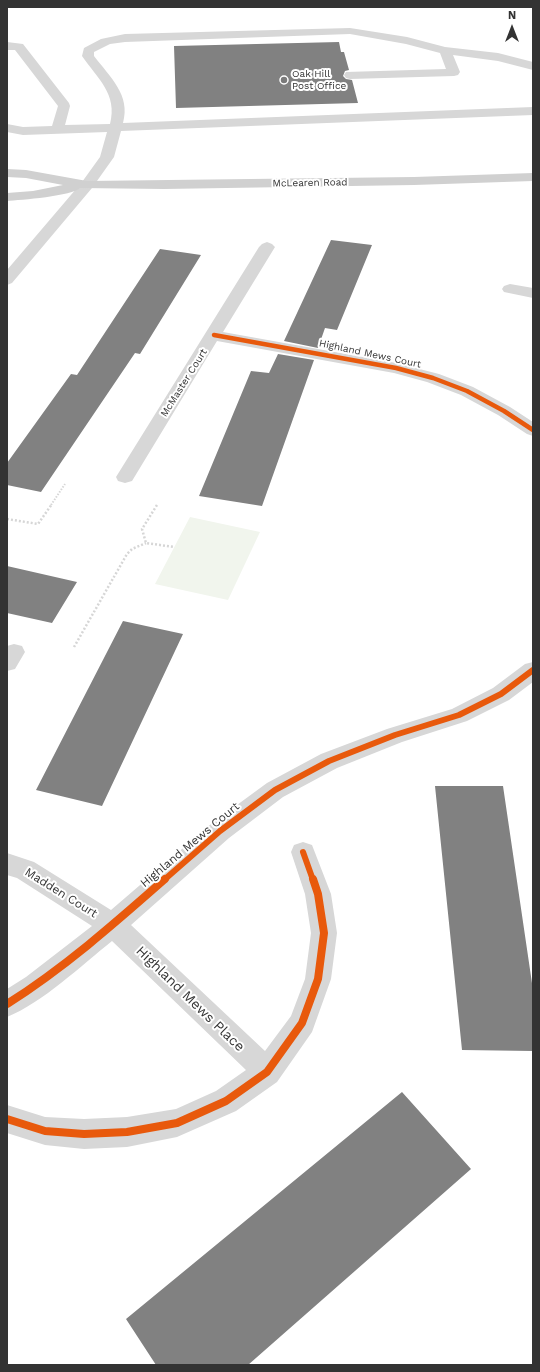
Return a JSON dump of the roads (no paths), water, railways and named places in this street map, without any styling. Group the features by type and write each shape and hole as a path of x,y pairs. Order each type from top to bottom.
{"main road":[{"name":"McLearen Road","path":"7,173 26,174 87,185 164,185 533,178"},
{"name":"McLearen Road","path":"7,197 33,195 87,185"}],"street":[{"path":"7,280 87,185 107,157 119,114 116,94 88,56 88,51 93,47 112,39 350,31 408,41 445,51 498,57 533,66"},
{"path":"7,46 19,47 64,106 58,129"},
{"path":"350,75 454,72 445,51"},
{"path":"7,128 23,131 533,111"},
{"path":"385,116 420,124 533,121"},
{"name":"McMaster Court","path":"125,477 267,247"},
{"path":"510,289 533,293"},
{"name":"Highland Mews Court","path":"214,335 396,368 433,378 479,398 504,411 533,430"},
{"name":"Highland Mews Court","path":"7,1004 35,986 113,925 220,831 275,790 329,761 395,735 459,715 501,694 533,670"},
{"path":"7,1119 45,1131 84,1134 127,1132 177,1123 226,1101 267,1072 302,1024 318,979 324,933 318,894 303,852"},
{"name":"Madden Court","path":"7,864 25,870 113,925"},
{"name":"Highland Mews Place","path":"113,925 267,1072"}],"place":[{"name":"Oak Hill Post Office","path":"284,80"}]}
